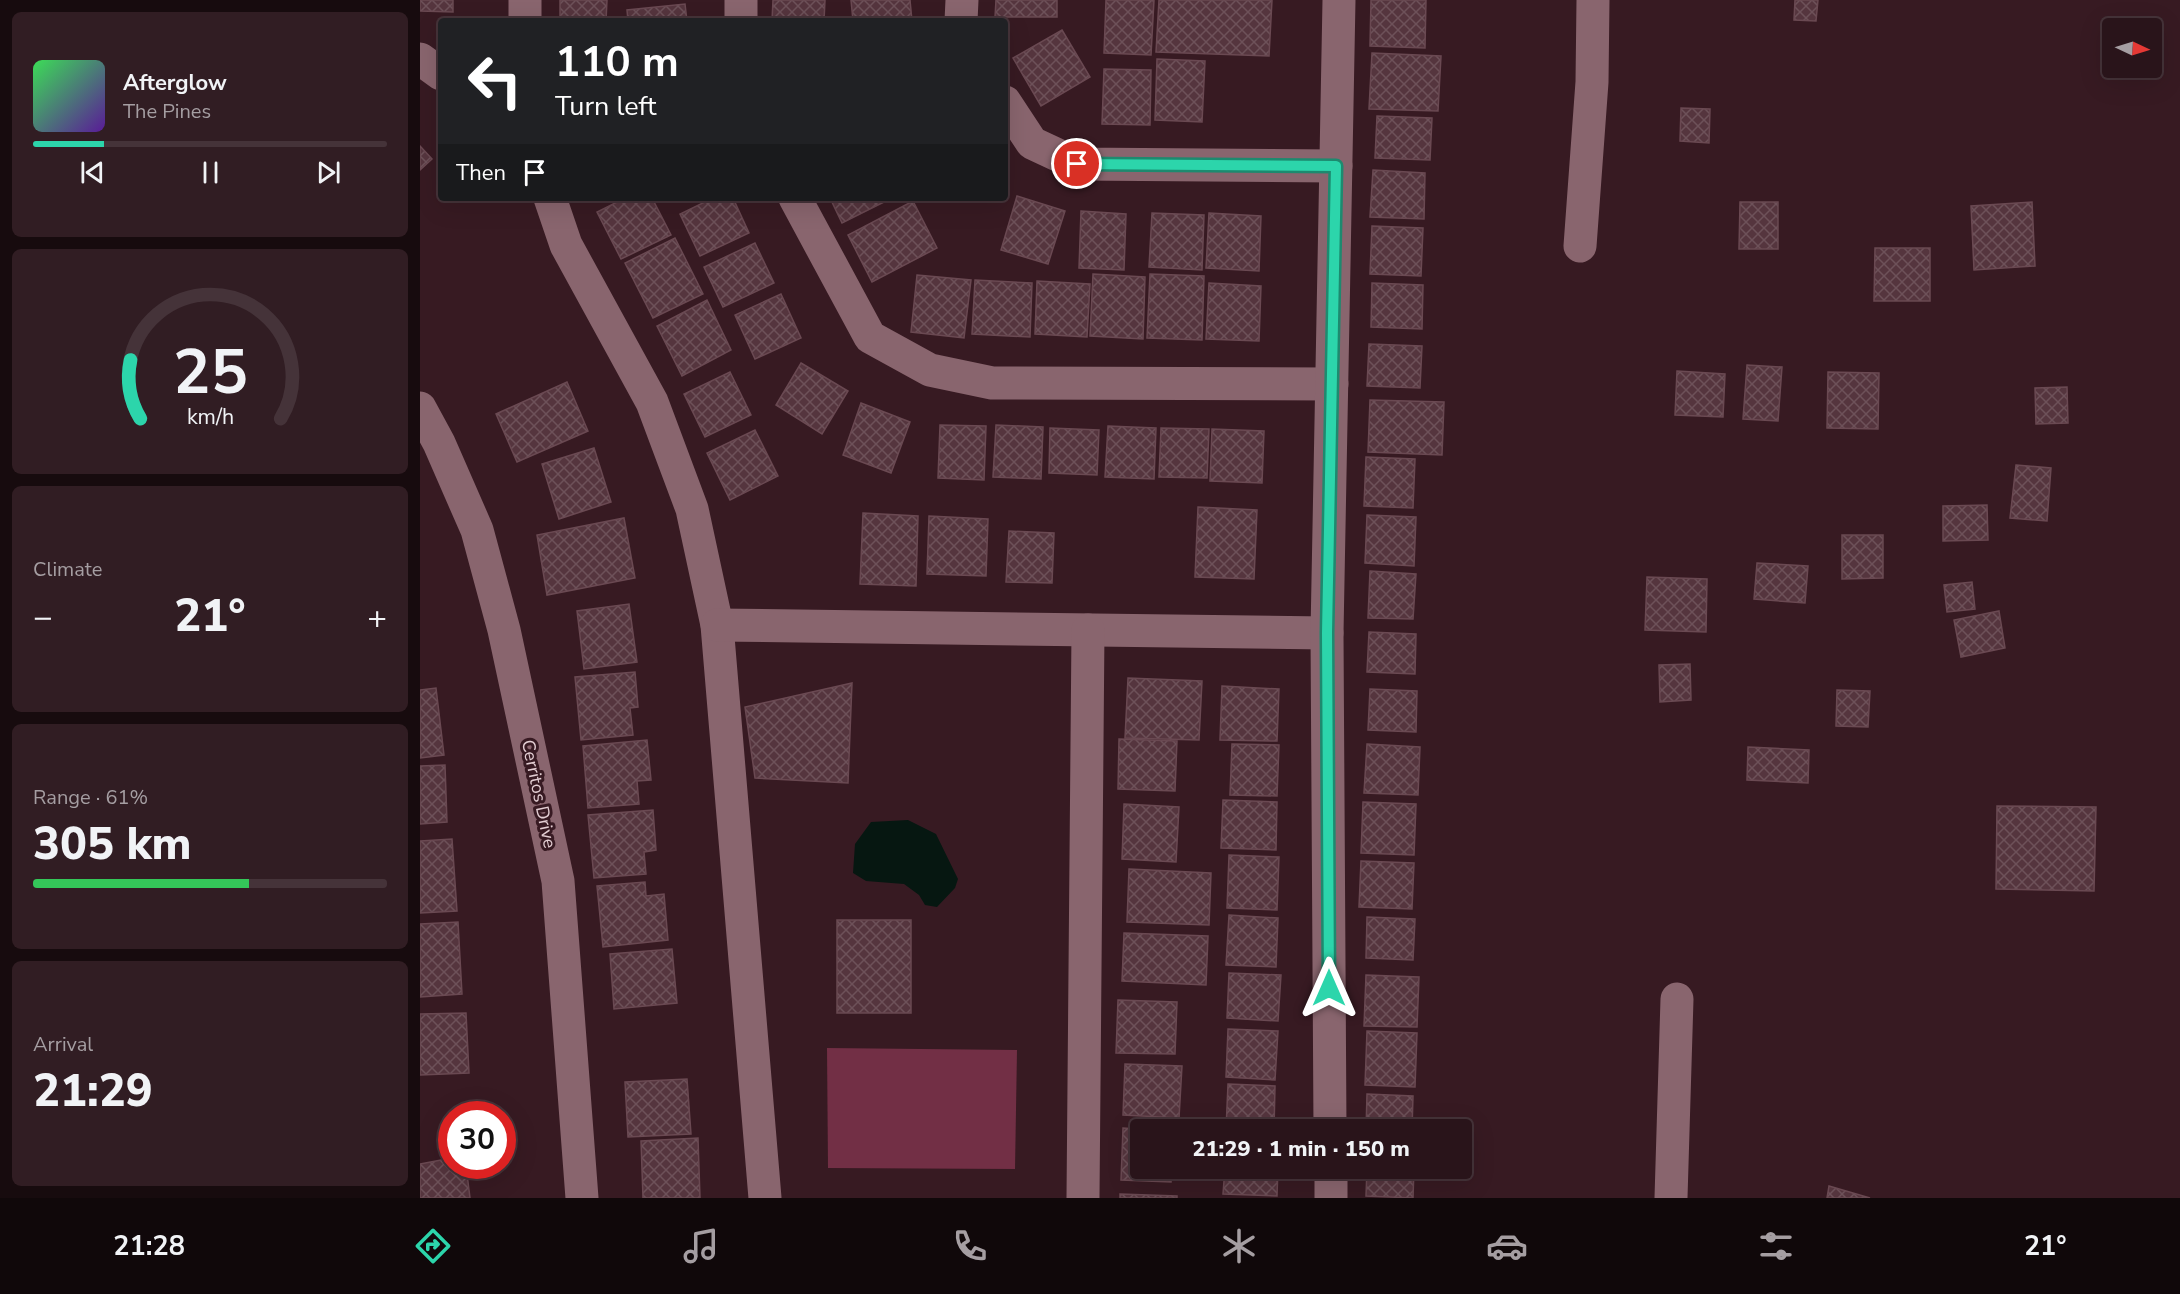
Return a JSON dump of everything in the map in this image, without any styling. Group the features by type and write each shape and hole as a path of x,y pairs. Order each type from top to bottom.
{"street":[{"path":"525,0 525,18"},
{"path":"741,0 741,18"},
{"path":"961,18 962,0"},
{"path":"1330,1119 1327,633 1339,0"},
{"path":"1580,246 1592,82 1593,0"},
{"path":"420,59 438,72"},
{"path":"1008,107 1032,143 1077,164 1336,166"},
{"path":"551,201 566,245 652,402 692,509 717,625 765,1198"},
{"path":"797,201 870,337 930,370 992,383 1332,384"},
{"name":"Cerritos Drive","path":"420,408 439,442 477,530 504,630 558,881 582,1198"},
{"path":"717,625 1327,633"},
{"path":"1083,1198 1088,630"},
{"path":"1671,1198 1677,999"},
{"path":"1330,1179 1331,1198"}],"shaded area":[{"path":"908,820 936,834 958,879 955,888 937,907 925,905 919,895 904,884 866,881 853,873 855,844 871,822"},
{"path":"827,1048 1017,1050 1015,1169 828,1168"}],"building":[{"path":"420,0 453,0 453,12 420,11"},
{"path":"560,0 607,0 606,18 560,18"},
{"path":"773,0 825,0 824,18 772,18"},
{"path":"851,0 910,0 912,18 853,18"},
{"path":"996,0 1057,0 1057,17 995,17"},
{"path":"1106,0 1154,0 1151,55 1104,53"},
{"path":"1159,0 1272,0 1269,56 1156,52"},
{"path":"1371,0 1426,0 1425,48 1370,46"},
{"path":"1795,0 1818,0 1816,21 1794,20"},
{"path":"685,4 687,18 628,18 627,10"},
{"path":"1062,30 1090,77 1041,106 1013,58"},
{"path":"1372,53 1441,56 1438,111 1369,109"},
{"path":"1157,59 1205,61 1202,122 1155,120"},
{"path":"1104,69 1151,70 1150,125 1102,124"},
{"path":"1681,108 1710,109 1709,143 1680,141"},
{"path":"1377,116 1432,118 1430,160 1375,158"},
{"path":"420,146 432,159 420,170"},
{"path":"1373,170 1425,173 1424,219 1370,217"},
{"path":"1017,196 1065,211 1048,264 1001,250"},
{"path":"619,201 654,201 671,235 621,259 597,212"},
{"path":"707,201 734,201 749,233 700,256 680,214"},
{"path":"831,201 886,201 842,223"},
{"path":"913,201 937,248 872,282 848,235"},
{"path":"1740,202 1778,202 1778,249 1739,249"},
{"path":"2032,202 2035,266 1974,270 1971,206"},
{"path":"1081,211 1126,214 1124,270 1079,268"},
{"path":"1152,213 1204,215 1202,270 1149,267"},
{"path":"1209,213 1261,216 1259,271 1206,268"},
{"path":"1372,226 1423,228 1421,276 1370,274"},
{"path":"675,238 703,294 653,318 625,263"},
{"path":"755,243 774,283 723,307 704,267"},
{"path":"1875,248 1930,248 1930,301 1874,301"},
{"path":"1093,274 1145,277 1143,339 1090,336"},
{"path":"1150,274 1204,276 1202,340 1147,338"},
{"path":"917,275 971,280 964,338 911,332"},
{"path":"975,280 1032,283 1030,337 972,334"},
{"path":"1037,281 1090,284 1087,337 1035,334"},
{"path":"1209,283 1261,286 1259,341 1206,339"},
{"path":"1372,283 1423,285 1422,329 1371,327"},
{"path":"781,294 801,338 755,359 735,315"},
{"path":"707,300 731,350 682,376 657,326"},
{"path":"1369,344 1422,346 1420,388 1367,386"},
{"path":"801,363 848,391 822,434 776,405"},
{"path":"1747,365 1782,367 1778,421 1743,419"},
{"path":"1677,371 1725,374 1723,417 1675,415"},
{"path":"730,372 751,415 705,437 684,394"},
{"path":"1828,372 1879,373 1878,429 1827,428"},
{"path":"567,382 588,431 517,462 496,414"},
{"path":"2067,387 2068,423 2036,424 2035,388"},
{"path":"1370,400 1444,402 1442,455 1368,452"},
{"path":"861,403 910,422 891,473 843,455"},
{"path":"940,425 986,426 984,480 938,478"},
{"path":"996,425 1043,427 1041,479 993,477"},
{"path":"1108,426 1156,428 1154,479 1105,477"},
{"path":"1050,428 1099,430 1097,475 1049,473"},
{"path":"1161,428 1209,429 1207,478 1159,477"},
{"path":"1212,429 1264,431 1262,483 1210,481"},
{"path":"755,430 778,476 730,500 707,453"},
{"path":"594,448 611,502 559,519 542,464"},
{"path":"1366,457 1415,459 1413,508 1364,506"},
{"path":"2016,465 2051,468 2047,521 2010,518"},
{"path":"1987,505 1988,540 1943,541 1943,506"},
{"path":"1198,507 1257,510 1254,579 1195,577"},
{"path":"863,513 918,516 916,586 860,584"},
{"path":"1367,515 1416,517 1414,566 1365,563"},
{"path":"929,516 988,519 986,576 927,574"},
{"path":"624,518 635,578 547,595 537,535"},
{"path":"1009,531 1054,533 1052,583 1006,582"},
{"path":"1842,535 1883,535 1883,578 1842,579"},
{"path":"1757,563 1808,566 1805,603 1754,599"},
{"path":"1370,571 1416,574 1413,619 1368,618"},
{"path":"1647,577 1707,579 1706,632 1645,630"},
{"path":"1972,582 1975,609 1947,612 1944,585"},
{"path":"629,604 637,662 584,669 577,611"},
{"path":"1999,611 2005,648 1961,657 1954,620"},
{"path":"1369,632 1416,634 1415,674 1367,672"},
{"path":"1690,664 1691,700 1660,702 1659,665"},
{"path":"635,672 638,707 630,708 633,735 581,740 575,677"},
{"path":"1128,678 1202,681 1199,740 1125,738"},
{"path":"852,683 848,783 755,778 745,707"},
{"path":"1222,686 1279,689 1277,741 1220,740"},
{"path":"436,688 444,755 420,758 420,690"},
{"path":"1370,689 1417,691 1416,732 1368,730"},
{"path":"1837,690 1870,691 1868,727 1836,726"},
{"path":"1119,739 1177,741 1175,791 1118,789"},
{"path":"647,740 651,780 637,781 639,804 588,808 583,746"},
{"path":"1232,744 1279,745 1277,796 1230,795"},
{"path":"1367,744 1420,747 1418,795 1364,793"},
{"path":"1748,747 1809,750 1808,783 1747,780"},
{"path":"445,765 447,822 420,824 420,766"},
{"path":"1223,800 1277,802 1276,850 1221,848"},
{"path":"1363,802 1416,804 1414,855 1361,853"},
{"path":"1124,804 1179,807 1176,862 1122,859"},
{"path":"1997,806 2096,807 2094,891 1996,889"},
{"path":"653,810 656,850 644,852 646,874 594,878 588,815"},
{"path":"452,839 457,911 420,913 420,841"},
{"path":"1229,855 1279,857 1277,910 1227,908"},
{"path":"1361,861 1414,863 1412,909 1359,907"},
{"path":"1129,869 1211,873 1209,925 1127,922"},
{"path":"645,882 646,896 664,894 668,940 603,947 597,886"},
{"path":"1229,915 1278,918 1276,967 1226,965"},
{"path":"1367,917 1415,919 1413,960 1366,958"},
{"path":"837,920 911,920 911,1013 837,1013"},
{"path":"458,922 462,994 420,997 420,924"},
{"path":"1124,933 1208,936 1206,985 1122,981"},
{"path":"672,949 677,1003 614,1009 610,954"},
{"path":"1229,973 1281,975 1278,1021 1227,1018"},
{"path":"1366,975 1419,977 1417,1027 1364,1026"},
{"path":"1118,1000 1177,1002 1175,1054 1116,1053"},
{"path":"466,1013 469,1073 420,1075 420,1014"},
{"path":"1228,1029 1278,1031 1275,1080 1226,1077"},
{"path":"1367,1031 1417,1033 1415,1087 1365,1085"},
{"path":"1125,1064 1182,1066 1179,1118 1123,1115"},
{"path":"687,1079 691,1134 628,1137 625,1082"},
{"path":"1228,1084 1275,1086 1274,1119 1226,1119"},
{"path":"1367,1094 1413,1096 1412,1119 1366,1119"},
{"path":"1123,1128 1130,1128 1130,1179 1171,1179 1171,1182 1121,1180"},
{"path":"698,1138 700,1198 643,1198 641,1141"},
{"path":"438,1161 438,1179 468,1179 470,1198 420,1198 420,1164"},
{"path":"1224,1179 1278,1179 1277,1196 1223,1194"},
{"path":"1367,1179 1414,1179 1413,1198 1366,1196"},
{"path":"1829,1186 1870,1198 1827,1198"},
{"path":"1120,1194 1177,1196 1177,1198 1120,1198"}],"route":[{"path":"1077,164 1336,166 1327,633 1329,988"}]}
